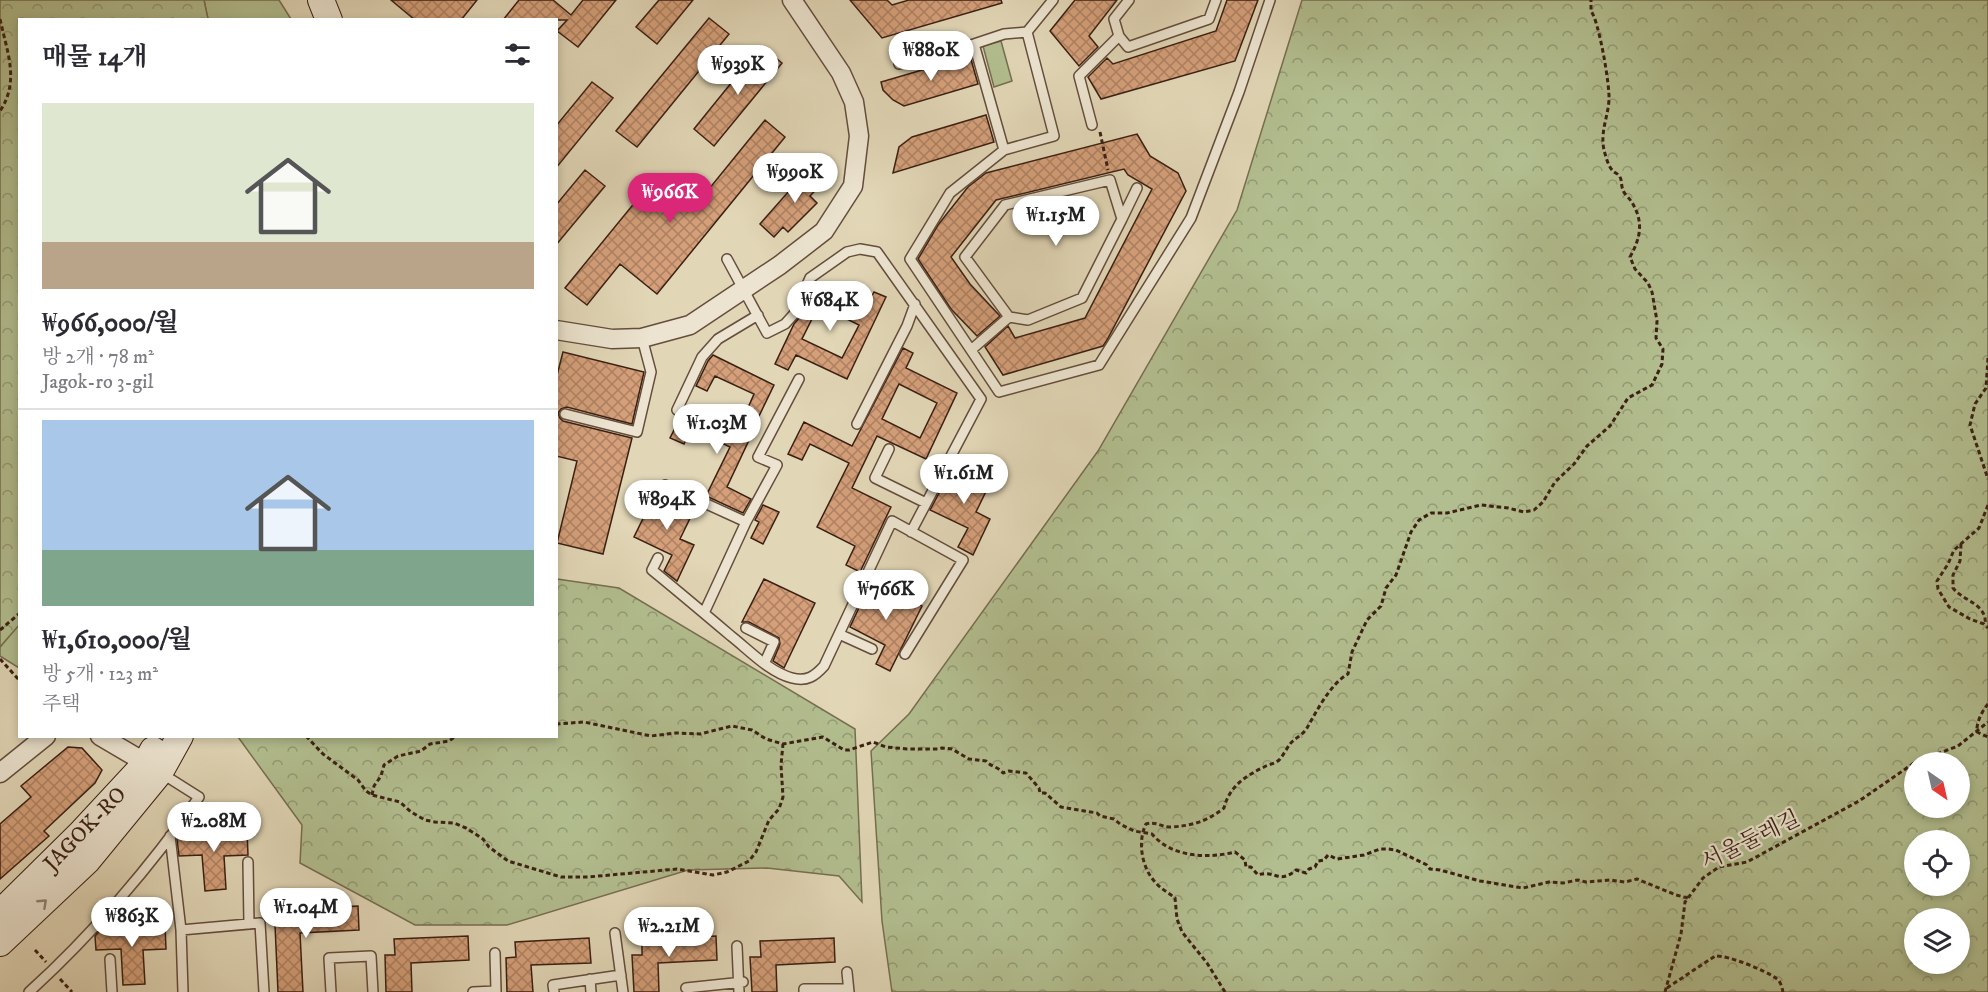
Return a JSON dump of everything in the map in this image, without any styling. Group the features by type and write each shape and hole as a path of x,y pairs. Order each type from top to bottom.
{"main road":[{"path":"302,0 309,18"},
{"path":"321,0 328,18"},
{"name":"JAGOK-RO","path":"0,913 80,834 153,768 160,738"},
{"name":"JAGOK-RO","path":"0,943 87,861 153,768 178,738"}],"street":[{"path":"558,330 612,339 642,339 690,325 780,265 824,231 852,186 860,136 854,102 841,73 792,0"},
{"path":"0,773 44,738"},
{"path":"103,738 153,768"}],"lane":[{"path":"899,64 1004,34 1027,32 1053,0"},
{"path":"1129,0 1114,19 1119,36 1128,46 1209,19 1216,0"},
{"path":"1027,32 1054,136 1004,150 950,193 910,259 999,392 1099,364 1191,218 1239,92 1270,0"},
{"path":"1092,125 1079,76 1119,36"},
{"path":"974,44 1004,150"},
{"path":"1122,219 1110,180 1005,205 965,257 1010,317 1028,320 1082,298 1122,219 1137,188"},
{"path":"727,259 767,333 785,324 794,314 810,278 847,252 860,249 877,252 981,399 911,532"},
{"path":"857,424 907,326 915,304"},
{"path":"678,410 702,357 718,339 758,315"},
{"path":"971,350 1010,317"},
{"path":"565,414 637,432 651,372 642,339"},
{"path":"704,613 746,522 777,465 758,457 799,379"},
{"path":"889,449 875,478 926,503"},
{"path":"665,485 746,522"},
{"path":"658,558 652,570 704,613 780,674 805,679 815,676 824,666 892,521 963,560 905,654"},
{"path":"746,628 774,642 765,662"},
{"path":"839,634 872,649"},
{"path":"29,992 86,936 162,848 199,798 153,768"},
{"path":"170,836 181,930 183,992"},
{"path":"248,862 249,924"},
{"path":"181,930 260,923 264,992"},
{"path":"615,933 623,992"},
{"path":"687,988 740,986 736,946"},
{"path":"473,992 496,991 495,953"},
{"path":"331,992 329,958 371,956 373,992"},
{"path":"110,959 112,992"},
{"path":"804,992 804,989 849,990 847,972"},
{"path":"554,992 553,985 621,975"},
{"path":"590,979 591,992"}],"path":[{"path":"1225,992 1207,963 1182,932 1177,919 1175,898 1157,884 1146,869 1140,841 1146,824 1161,824 1168,827 1196,825 1224,808 1227,797 1236,784 1265,766 1279,761 1292,741 1306,730 1312,716 1320,708 1338,679 1348,674 1352,652 1367,620 1381,606 1386,588 1396,575 1412,532 1419,520 1431,513 1447,513 1481,505 1524,512 1534,510 1543,502 1555,482 1574,464 1587,446 1610,426 1628,398 1652,385 1662,364 1663,349 1656,338 1658,321 1652,292 1648,283 1635,269 1630,257 1641,233 1639,216 1631,200 1623,192 1620,177 1610,166 1604,150 1605,112 1609,102 1609,91 1600,47 1601,36 1591,11 1591,0"},
{"path":"0,19 12,75 8,98 0,111"},
{"path":"1102,143 1108,173"},
{"path":"1988,358 1986,388 1975,404 1970,425 1988,478"},
{"path":"1961,543 1960,561 1953,575 1953,588 1983,609 1987,615 1987,626 1953,610 1938,589 1937,581 1954,550 1961,543 1979,528 1988,505"},
{"path":"0,630 18,615"},
{"path":"0,659 18,679"},
{"path":"1988,704 1983,710 1977,732 1988,737"},
{"path":"558,724 585,722 651,736 675,733 700,734 732,726 752,730 766,739 783,744 823,737 844,750 873,742 886,747 907,749 942,747 952,749 969,759 986,761 989,765 1001,769 1003,773 1026,772 1039,788 1040,793 1045,793 1061,807 1097,813 1100,816 1114,819 1120,825 1134,831 1152,834 1160,843 1172,850 1217,856 1235,852 1245,860 1246,867 1251,867 1258,875 1267,872 1281,877 1291,875 1296,870 1306,873 1309,868 1315,867 1318,861 1324,860 1328,855 1337,859 1388,849 1396,850 1427,865 1430,869 1506,886 1523,888 1549,882 1563,884 1578,880 1586,882 1610,880 1624,882 1637,879 1688,898"},
{"name":"서울둘레길","path":"1943,752 1958,746 1988,722"},
{"path":"308,738 323,754 358,780 372,795 400,802 425,820 454,823 466,828 483,839 489,847 508,861 561,877 588,877 677,869 713,874 727,872 749,861 756,852 769,820 779,809 783,797 781,765 783,744"},
{"path":"372,795 384,765 391,760 398,756 421,751 430,744 453,738"},
{"name":"서울둘레길","path":"1665,991 1681,933 1685,902 1703,878 1719,867 1747,862 1859,801 1904,770"},
{"path":"1665,991 1715,956 1721,956 1737,959 1778,980 1783,992"}],"green space":[{"path":"0,0 204,0 208,18 18,18 18,626 0,647"},
{"path":"204,0 279,0 290,18 208,18"},
{"path":"1302,0 1988,0 1988,992 892,992 882,921 871,751 909,714 1098,451 1237,210"},
{"path":"1001,41 1012,81 994,87 983,46"},
{"path":"558,579 619,588 855,729 862,902 839,876 767,868 688,870 507,925 415,925 300,863 302,825 239,738 558,738"},
{"path":"18,625 18,667 0,656 0,647"}],"building":[{"path":"391,0 477,0 463,18 413,18"},
{"path":"519,0 553,0 571,15 583,0 616,0 578,47 558,32 567,20 505,18"},
{"path":"659,0 693,0 657,44 636,27"},
{"path":"850,0 887,0 892,5 909,0 1001,0 1002,3 882,38"},
{"path":"1075,0 1117,0 1089,36 1098,47 1079,66 1050,31"},
{"path":"1227,0 1258,0 1235,61 1101,99 1088,77 1107,58 1113,64 1216,31"},
{"path":"709,18 729,34 637,147 616,131"},
{"path":"761,46 782,63 714,146 694,129"},
{"path":"970,56 978,84 904,106 893,100 883,90 881,82"},
{"path":"592,82 613,98 558,166 558,124"},
{"path":"986,115 994,142 893,173 899,147 912,137"},
{"path":"765,120 785,137 657,294 620,264 587,305 565,288 658,174 696,205"},
{"path":"1137,134 1150,156 1178,173 1186,191 1107,340 1103,346 1003,375 985,347 1008,326 1015,338 1085,318 1152,189 1128,175 1124,169 996,200 951,257 970,284 1000,316 977,336 951,309 918,259 938,225 968,187 986,173"},
{"path":"821,166 830,175 810,196 817,203 788,232 783,227 774,237 760,224 804,174 809,179"},
{"path":"585,170 605,186 558,243 558,203"},
{"path":"815,284 865,309 874,292 886,297 847,379 796,355 788,370 775,364 794,324 800,317","holes":["819,305 859,325 842,358 802,339"]},
{"path":"903,348 913,353 906,368 957,393 926,459 877,436 852,488 891,507 860,572 846,565 855,546 817,527 849,463 810,444 802,460 788,454 804,422 852,446","holes":["899,384 937,403 920,438 882,419"]},
{"path":"563,352 644,372 632,424 567,407 558,413 558,371"},
{"path":"713,355 774,385 759,416 747,410 754,394 715,376 707,391 696,386"},
{"path":"686,407 750,438 727,487 751,499 743,513 706,496 730,447 691,428 684,444 670,438"},
{"path":"558,413 563,421 632,438 603,554 558,543 577,461 558,456"},
{"path":"954,465 990,483 976,512 990,519 973,555 958,547 968,528 930,510"},
{"path":"656,492 694,510 680,539 694,545 677,581 664,571 672,555 634,537"},
{"path":"763,505 779,512 763,544 751,538 759,522 755,520"},
{"path":"764,579 815,603 784,668 773,661 780,644 779,638 749,622 742,622"},
{"path":"871,582 922,606 890,671 876,664 885,645 850,627"},
{"path":"68,747 82,748 102,770 95,783 44,831 49,836 0,879 0,824 31,797 21,786"},
{"path":"247,831 248,855 224,856 226,889 205,891 202,855 179,856 177,839 180,835"},
{"path":"358,906 359,930 300,933 303,992 278,992 275,925 285,925 284,909"},
{"path":"165,925 166,949 143,950 145,984 123,985 121,949 96,950 95,936 101,929"},
{"path":"468,936 469,960 411,963 412,992 386,992 385,955 395,955 394,939"},
{"path":"716,936 717,960 658,963 659,992 634,992 632,955 642,955 642,940"},
{"path":"589,938 591,963 531,965 533,992 507,992 506,958 516,957 515,942"},
{"path":"834,938 835,962 776,965 777,992 752,992 750,957 761,957 760,941"}]}
